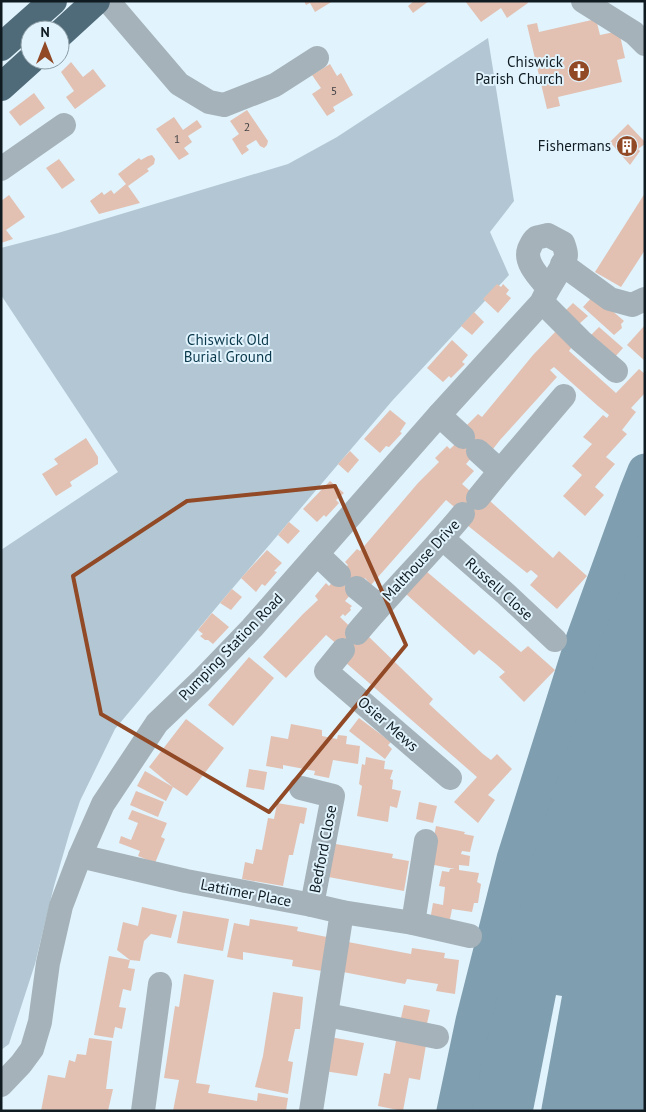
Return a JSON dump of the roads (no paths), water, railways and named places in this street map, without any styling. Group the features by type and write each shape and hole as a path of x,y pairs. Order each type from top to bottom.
{"highway":[{"path":"1,87 16,55 53,1"},
{"path":"56,20 76,1"},
{"path":"70,25 96,1"}],"street":[{"path":"108,1 180,84 209,102 224,105 275,85 317,58"},
{"path":"583,1 634,33 645,44"},
{"path":"1,169 64,125"},
{"path":"616,371 581,341 545,295 530,264 528,253 531,243 535,238 548,235 563,243 566,254 562,264 610,299 632,305 645,299"},
{"name":"Pumping Station Road","path":"1,1086 32,1049 40,1022 48,963 61,906 103,804 130,762 157,723 252,628 545,295 562,264"},
{"name":"Malthouse Drive","path":"326,671 379,606 443,539 564,396"},
{"path":"439,415 500,471"},
{"name":"Russell Close","path":"443,539 555,640"},
{"name":"Malthouse Drive","path":"317,554 348,582 379,606"},
{"name":"Osier Mews","path":"326,671 450,778"},
{"name":"Bedford Close","path":"301,788 333,796 312,905"},
{"path":"413,923 426,841"},
{"name":"Lattimer Place","path":"80,856 186,882 342,912 413,923 470,936"},
{"path":"311,1111 342,912"},
{"path":"144,1111 160,984"},
{"path":"327,1015 437,1037"}],"waterway":[{"path":"454,1111 473,1021 514,859 582,643 645,471"}],"place":[{"name":"Chiswick Parish Church","path":"579,71"},
{"name":"Fishermans","path":"627,146"}],"park label":[{"name":"Chiswick Old Burial Ground","path":"228,348"}]}
